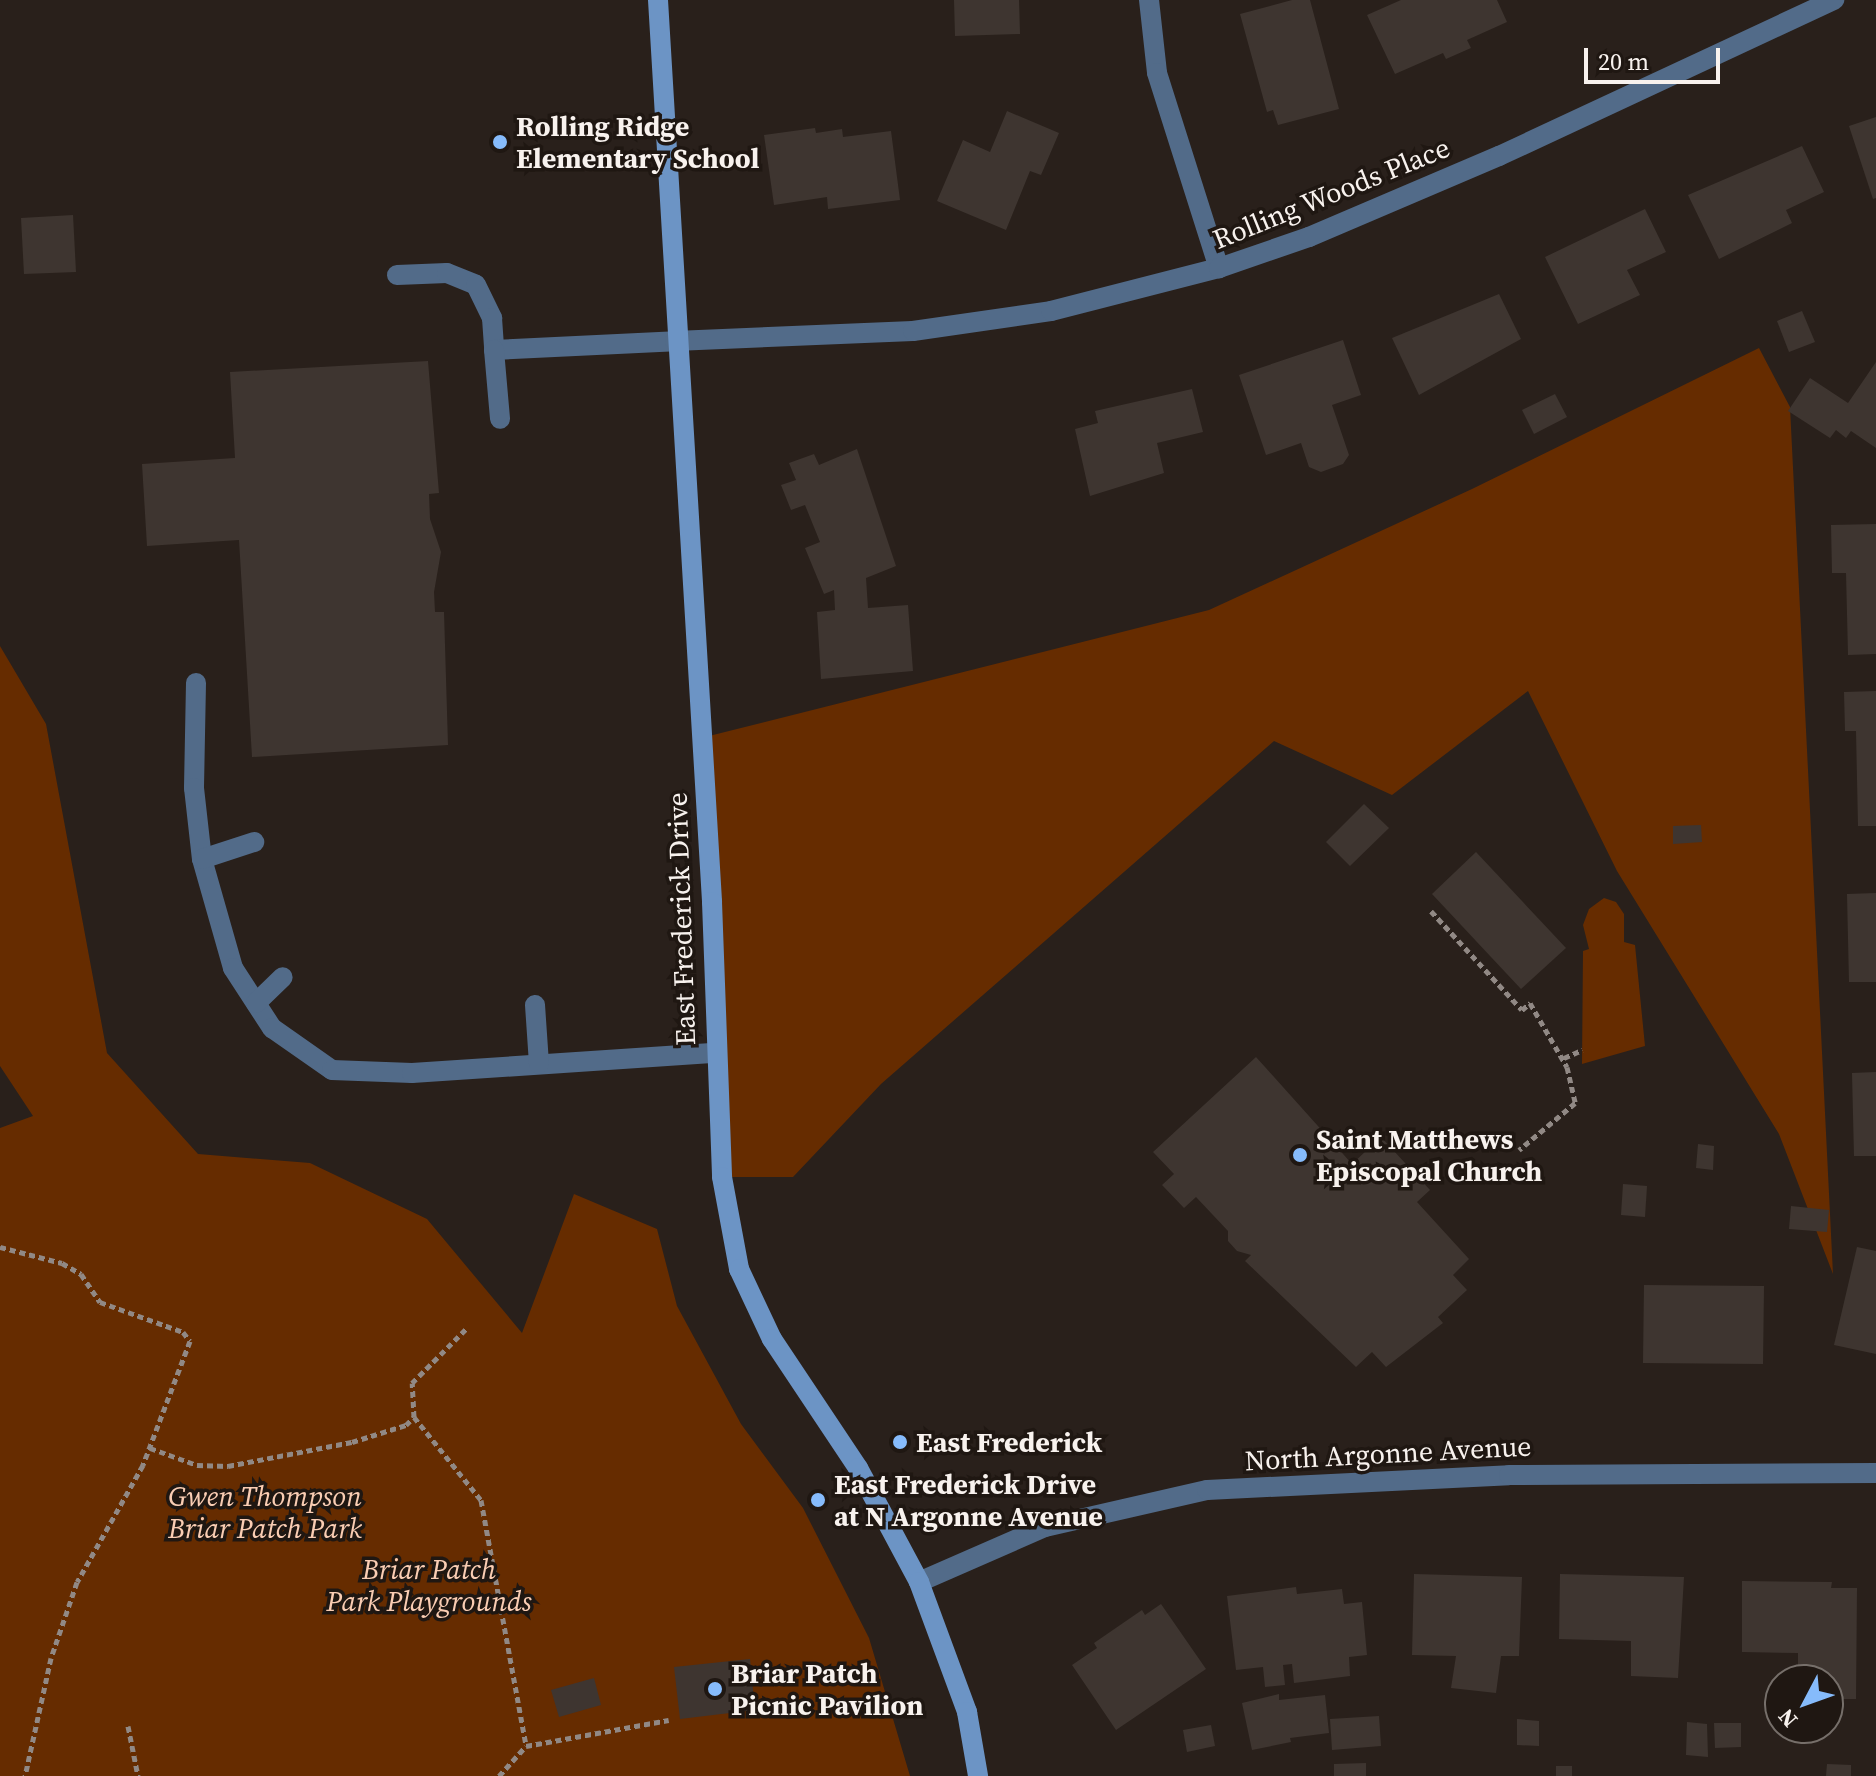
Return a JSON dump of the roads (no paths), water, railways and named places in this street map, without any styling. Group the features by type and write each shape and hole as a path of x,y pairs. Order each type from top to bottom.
{"street":[{"name":"East Frederick Drive","path":"658,0 675,341 712,902 715,1053 722,1177 739,1269 772,1339 867,1483 919,1582 967,1712 978,1776"},
{"path":"1149,0 1157,73 1219,268"},
{"name":"Rolling Woods Place","path":"494,350 913,331 1051,311 1219,268 1309,237 1485,162 1834,0"},
{"path":"397,275 447,273 476,285 492,318 500,419"},
{"path":"196,683 199,729 194,788 202,859 233,968 272,1028 332,1070 444,1070 715,1053"},
{"path":"202,859 254,842"},
{"path":"256,1003 283,977"},
{"path":"535,1005 539,1064"},
{"name":"North Argonne Avenue","path":"919,1582 1045,1527 1207,1490 1537,1474 1876,1473"}],"place":[{"name":"Rolling Ridge Elementary School","path":"500,142"},
{"name":"Saint Matthews Episcopal Church","path":"1300,1155"},
{"name":"East Frederick","path":"900,1442"},
{"name":"East Frederick Drive at N Argonne Avenue","path":"818,1500"},
{"name":"Briar Patch Picnic Pavilion","path":"715,1689"}],"park label":[{"name":"Gwen Thompson Briar Patch Park","path":"265,1512"},
{"name":"Briar Patch Park Playgrounds","path":"429,1585"}]}
